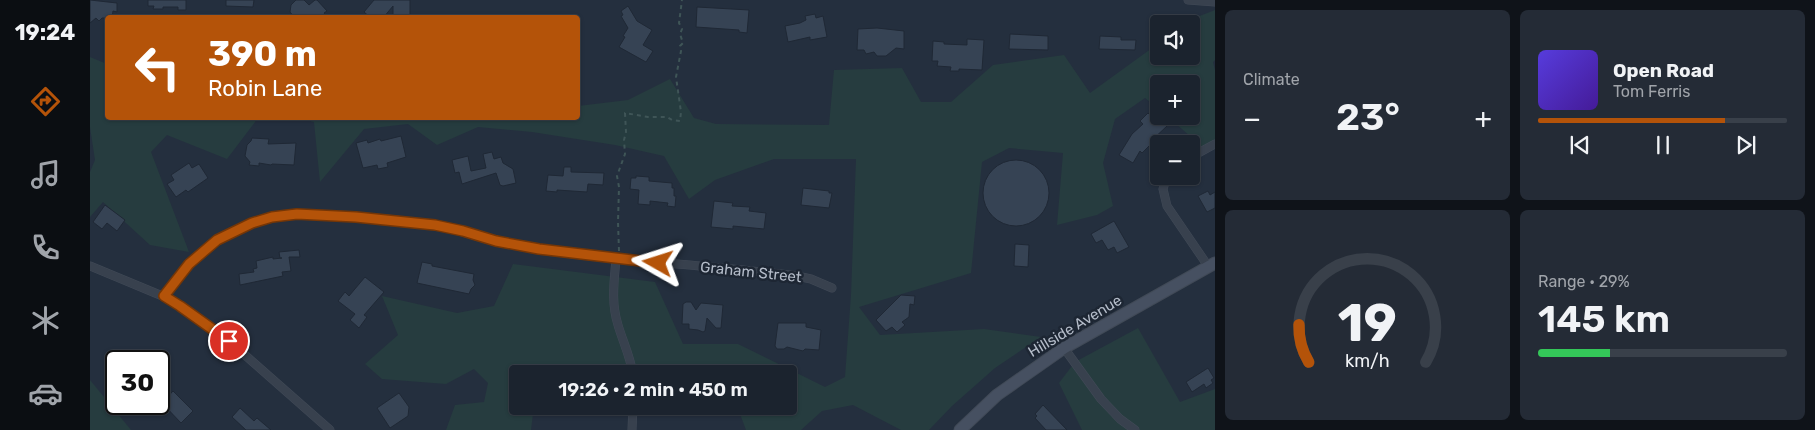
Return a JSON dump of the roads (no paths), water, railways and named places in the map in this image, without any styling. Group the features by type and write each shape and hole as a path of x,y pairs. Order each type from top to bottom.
{"main road":[{"name":"Hillside Avenue","path":"960,430 997,395 1064,348 1211,264"}],"street":[{"path":"1188,0 1215,2"},
{"path":"1200,152 1215,144"},
{"path":"1165,185 1164,197 1167,206 1211,264"},
{"name":"Graham Street","path":"164,296 189,264 217,240 252,223 272,217 297,214 359,217 435,225 496,241 539,249 617,259 791,275 811,279 832,288"},
{"path":"617,259 613,286 614,309 631,365"},
{"path":"90,266 164,296 178,304 229,341 330,430"},
{"path":"1064,348 1101,400 1120,419 1135,430"},
{"path":"632,430 633,415"}]}
